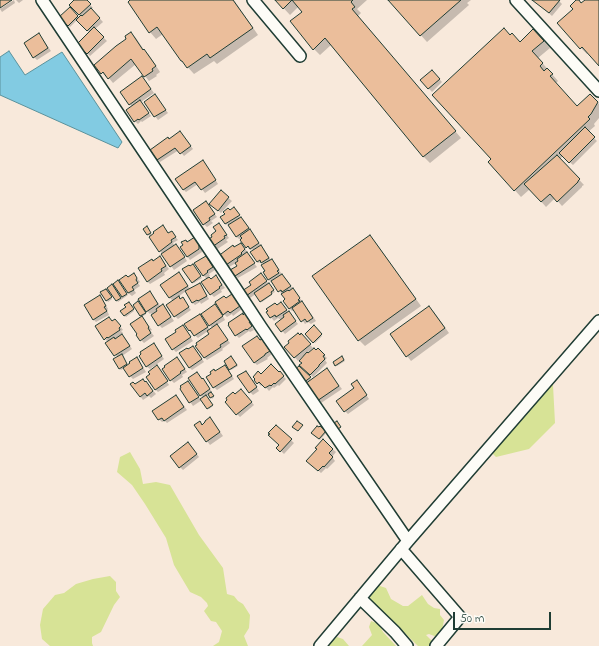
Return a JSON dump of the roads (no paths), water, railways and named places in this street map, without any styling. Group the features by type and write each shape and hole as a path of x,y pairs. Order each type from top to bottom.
{"street":[{"path":"42,0 317,410 404,545 460,617 436,646"},
{"path":"254,0 300,56"},
{"path":"516,0 599,91"},
{"path":"320,646 404,545 599,321"},
{"path":"360,598 395,632 407,646"}],"water":[{"path":"9,51 25,75 62,52 122,142 118,148 0,95 0,57"}]}
